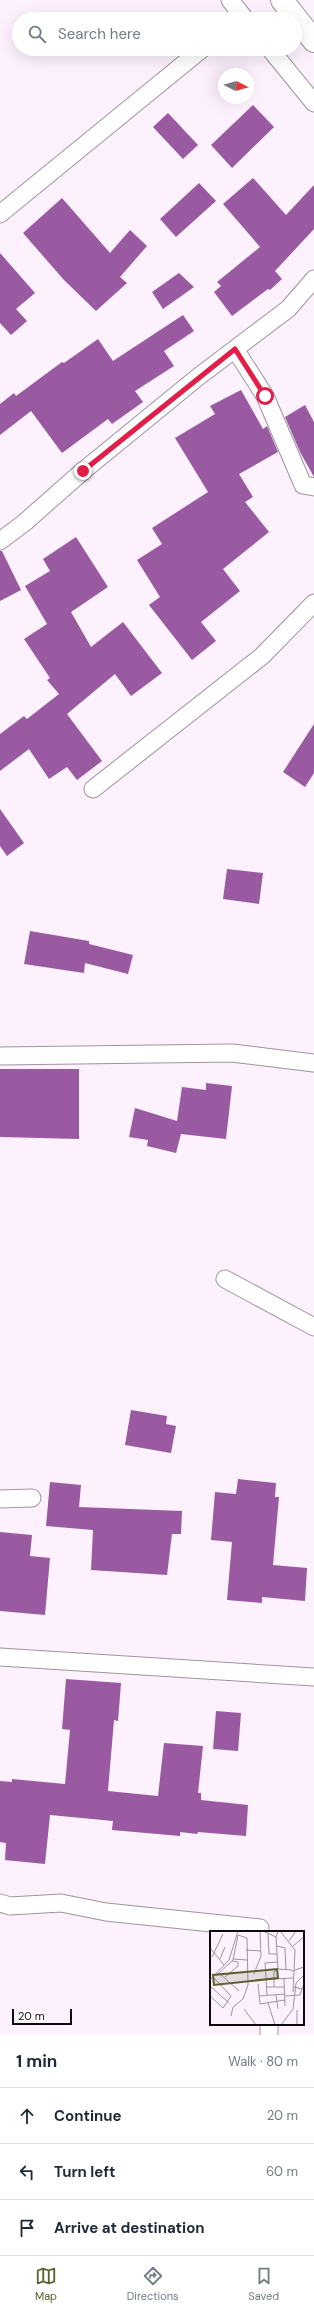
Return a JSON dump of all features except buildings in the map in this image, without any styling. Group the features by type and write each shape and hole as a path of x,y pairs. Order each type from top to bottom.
{"main road":[{"path":"282,0 291,12"},
{"path":"302,26 314,41"}],"street":[{"path":"230,0 238,12"},
{"path":"0,214 193,56"},
{"path":"276,56 314,103"},
{"path":"0,541 24,524 83,471 198,377 288,310 314,279"},
{"path":"235,349 265,396 303,485 314,487"},
{"path":"93,789 262,656 314,603"},
{"path":"0,1056 232,1053 314,1063"},
{"path":"225,1279 314,1327"},
{"path":"0,1499 32,1498"},
{"path":"0,1657 314,1676"},
{"path":"0,1903 10,1906 61,1903 106,1912 260,1928 260,1931"}],"route":[{"path":"83,471 198,377 235,349 265,396"}]}
